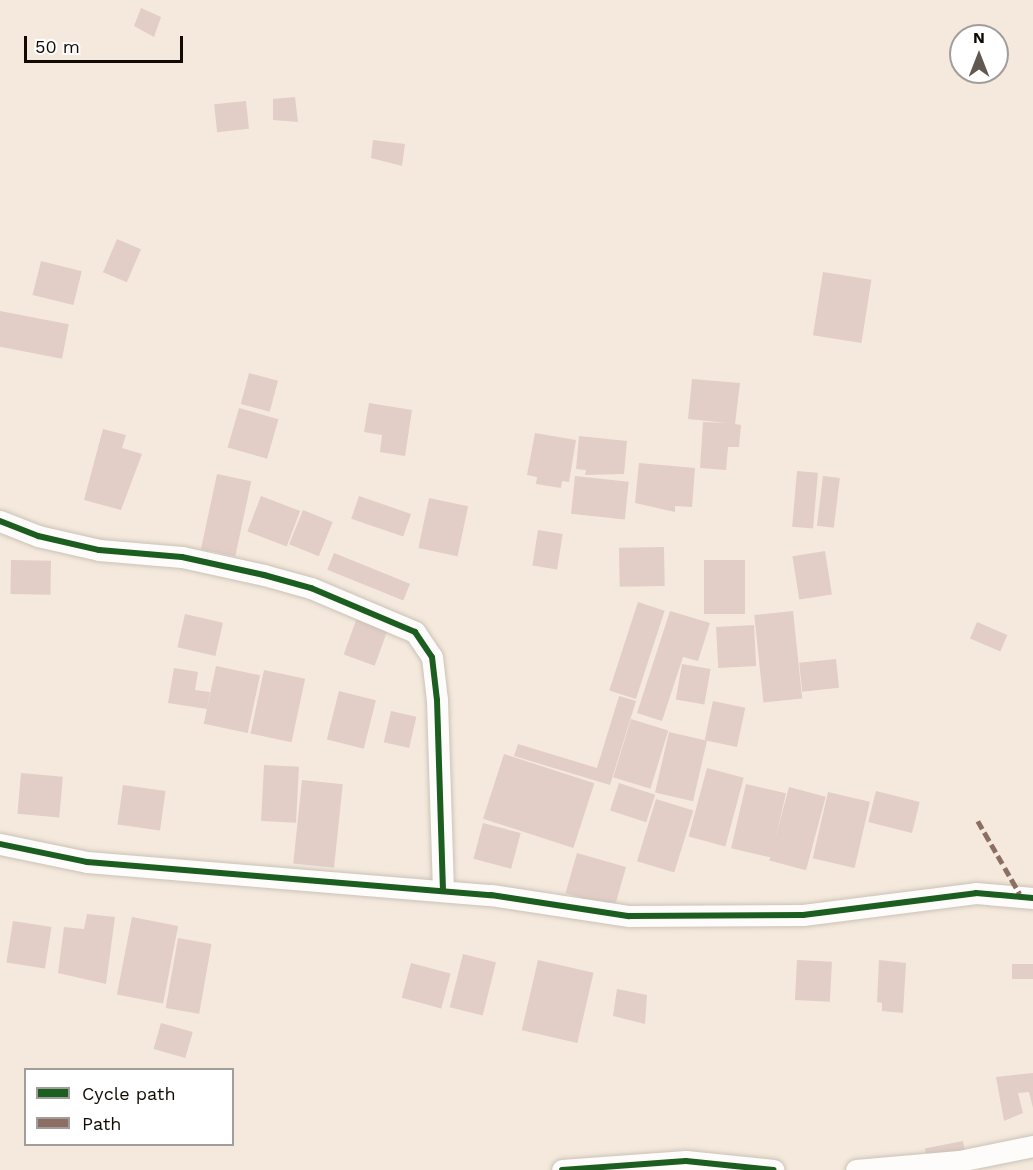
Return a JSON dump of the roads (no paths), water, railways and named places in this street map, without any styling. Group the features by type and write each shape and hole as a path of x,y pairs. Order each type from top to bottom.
{"street":[{"path":"0,521 38,536 99,550 182,557 264,575 311,588 415,633 432,657 436,700 443,890"},
{"path":"0,844 87,862 443,890 629,916 732,918 803,915 976,893 1033,898"},
{"path":"856,1170 959,1161 1033,1146"},
{"path":"562,1170 686,1161 774,1170"}]}
